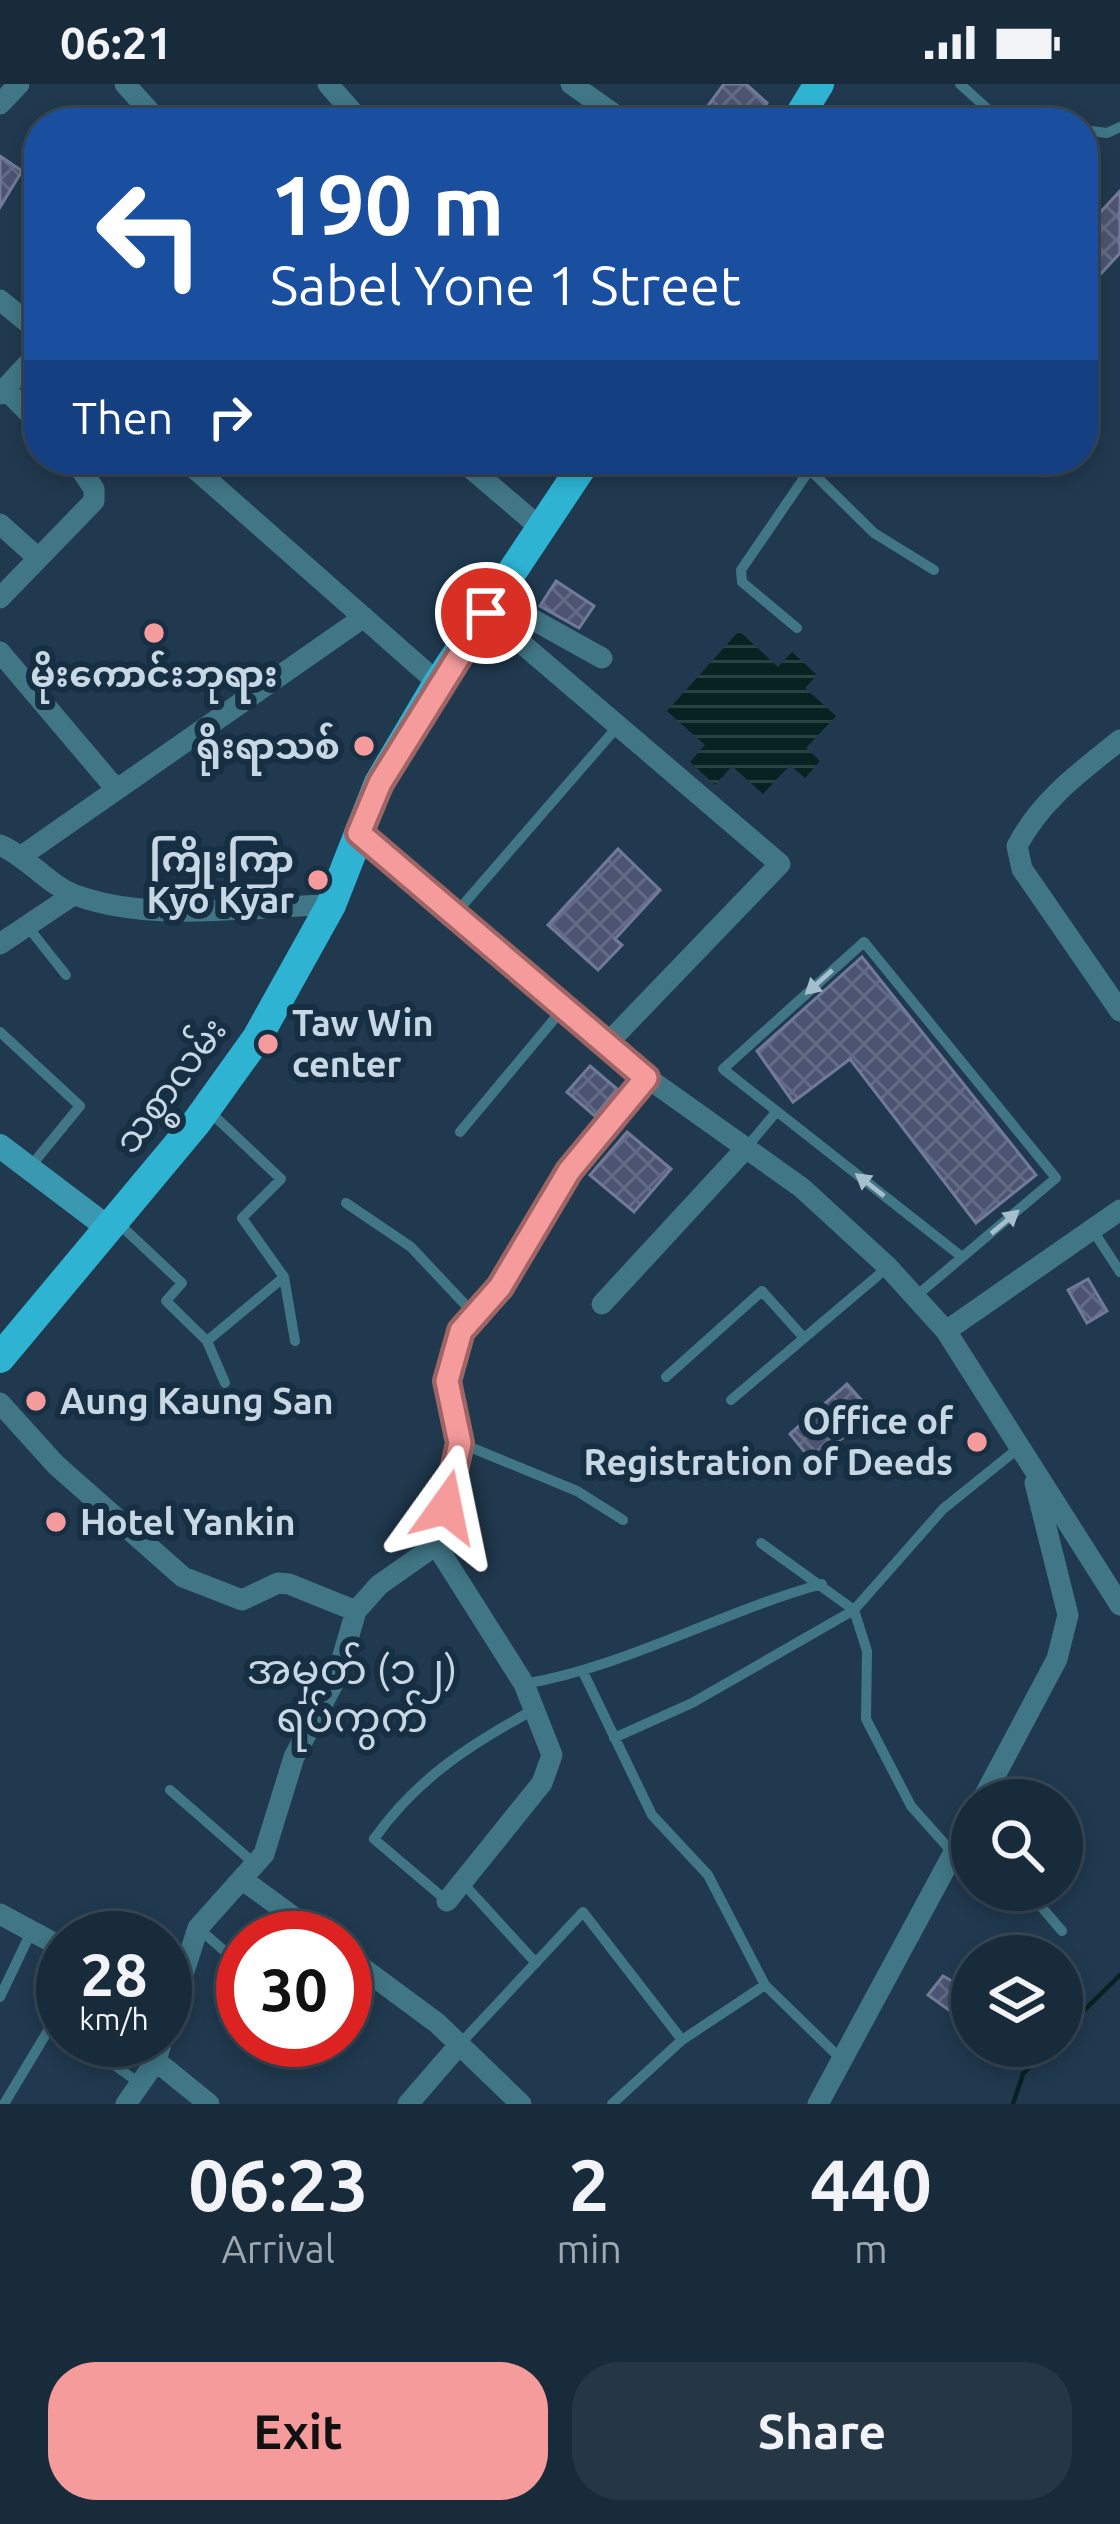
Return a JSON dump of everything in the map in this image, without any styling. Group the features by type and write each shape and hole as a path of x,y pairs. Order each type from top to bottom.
{"main road":[{"name":"သစ္စာလမ်း","path":"6,1339 111,1223 257,1038 331,905 380,783 438,683 577,474"},
{"path":"0,1146 111,1223"}],"street":[{"path":"0,104 20,84"},
{"path":"125,84 147,108"},
{"path":"328,84 349,108"},
{"path":"571,84 604,108"},
{"path":"0,300 24,320"},
{"path":"3,391 24,368"},
{"path":"0,598 94,501 94,489 84,474"},
{"path":"201,474 438,683"},
{"path":"477,474 542,530"},
{"path":"0,524 38,558"},
{"path":"491,606 602,658"},
{"path":"491,606 780,864 604,1047"},
{"path":"23,855 364,617"},
{"path":"0,652 116,789"},
{"path":"1120,740 1059,789 1031,819 1017,846 1022,868 1120,1011"},
{"path":"359,833 604,1047 802,1189 888,1267 946,1331 1120,1605"},
{"path":"0,845 23,855 73,895 132,909 331,905"},
{"path":"0,944 73,895"},
{"path":"192,1946 198,1928 265,1855 294,1757 337,1676 356,1611 379,1585 436,1545 460,1443 447,1381 461,1331 500,1287 569,1171 646,1078"},
{"path":"602,1304 746,1148"},
{"path":"946,1331 1120,1210"},
{"path":"0,1403 56,1465 192,1584 242,1600 278,1583 289,1584 356,1611"},
{"path":"993,1779 1057,1659 1068,1616 1024,1454"},
{"path":"436,1545 524,1684 552,1755 542,1784 447,1901"},
{"path":"818,2104 951,1854"},
{"path":"249,1872 292,1911"},
{"path":"0,1914 36,1932"},
{"path":"372,1975 437,2023 521,2104"},
{"path":"408,2104 459,2045"},
{"path":"126,2104 146,2067"},
{"path":"185,2067 209,2104"}],"lane":[{"path":"961,84 987,108"},
{"path":"596,108 599,105"},
{"path":"796,628 742,582 741,570 808,474"},
{"path":"822,474 874,533 934,570"},
{"path":"455,914 620,723"},
{"path":"28,927 66,975"},
{"path":"915,1298 1056,1178 864,942 723,1069 962,1257"},
{"path":"460,1132 561,1011"},
{"path":"0,1032 80,1106 28,1169"},
{"path":"206,1108 281,1179 242,1218 284,1277 295,1341"},
{"path":"746,1148 777,1111"},
{"path":"346,1203 411,1247 473,1313"},
{"path":"111,1223 182,1283 166,1301 207,1341 225,1383"},
{"path":"1092,1229 1120,1272"},
{"path":"731,1400 888,1267"},
{"path":"207,1341 284,1277"},
{"path":"666,1377 762,1291 804,1338"},
{"path":"460,1443 577,1491 623,1520"},
{"path":"614,1738 692,1703 854,1610 943,1508 1024,1454"},
{"path":"761,1544 854,1610 868,1651 866,1719 911,1806 951,1851"},
{"path":"524,1684 584,1674 759,1602 822,1584"},
{"path":"584,1674 652,1815 716,1888 765,1985 842,2060"},
{"path":"447,1901 374,1838 421,1781 461,1750 535,1708"},
{"path":"170,1790 249,1872"},
{"path":"462,1882 536,1963"},
{"path":"1045,1911 1062,1931"},
{"path":"459,2045 577,1918 590,1916 682,2040"},
{"path":"198,1928 216,1944"},
{"path":"0,1997 32,1930"},
{"path":"612,2104 682,2040 765,1985"},
{"path":"4,2104 36,2051"},
{"path":"118,2067 139,2082"}],"shaded area":[{"path":"739,631 778,667 792,652 817,675 805,688 836,716 806,748 820,761 805,778 790,765 763,794 732,766 715,785 690,762 705,745 667,711"}],"building":[{"path":"724,84 746,84 767,103 764,108 706,108"},
{"path":"0,156 22,171 0,207"},
{"path":"1120,191 1120,253 1098,277 1098,215"},
{"path":"556,581 594,606 579,628 540,606"},
{"path":"618,849 660,890 615,939 622,945 598,970 548,925"},
{"path":"862,957 1036,1175 976,1223 850,1059 793,1102 757,1051"},
{"path":"590,1066 617,1089 595,1116 567,1092"},
{"path":"627,1132 671,1169 634,1212 590,1175"},
{"path":"1088,1279 1107,1311 1087,1323 1068,1290"},
{"path":"847,1384 873,1413 813,1462 790,1434"},
{"path":"943,1976 951,1980 951,2011 928,1995"}],"waterway":[{"path":"1083,2011 1120,1975"},
{"path":"1013,2104 1030,2067"}],"place":[{"name":"မိုးကောင်းဘုရား","path":"154,633"},
{"name":"ရိုးရာသစ်","path":"364,746"},
{"name":"ကြိုးကြာ Kyo Kyar","path":"318,880"},
{"name":"Taw Win center","path":"268,1044"},
{"name":"Aung Kaung San","path":"36,1401"},
{"name":"Office of Registration of Deeds","path":"977,1442"},
{"name":"Hotel Yankin","path":"56,1522"}],"district":[{"name":"အမှတ် (၁၂) ရပ်ကွက်","path":"352,1693"}],"route":[{"path":"446,1507 460,1443 447,1381 461,1331 500,1287 569,1171 646,1078 582,1029 359,833 380,783 438,683 486,613"}]}
